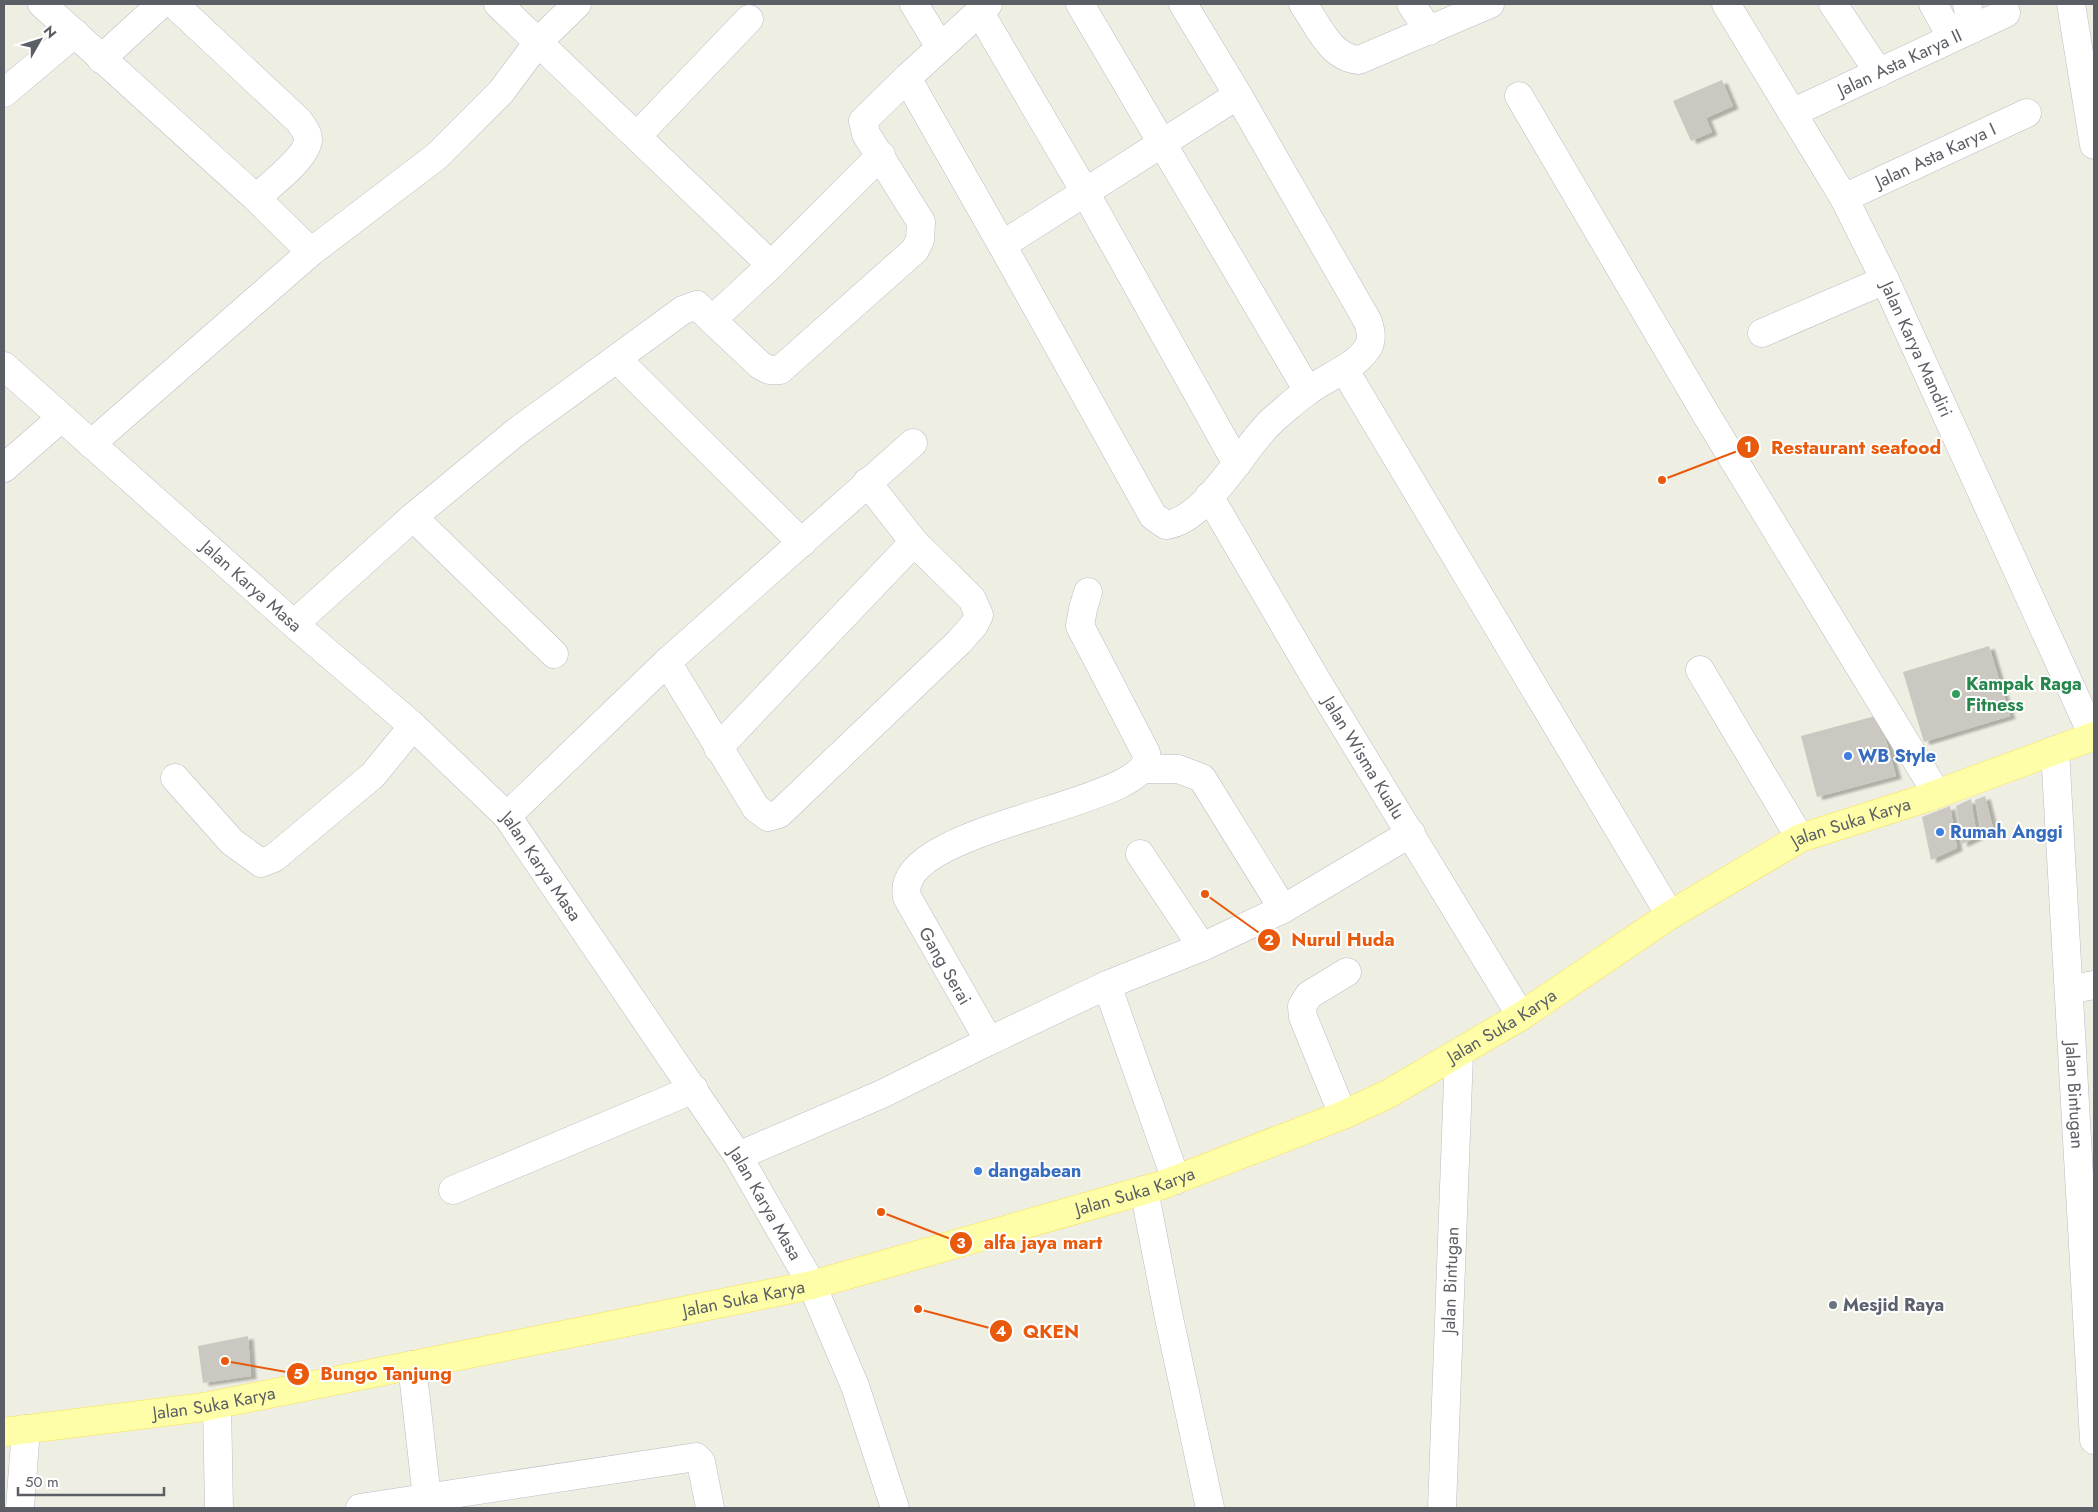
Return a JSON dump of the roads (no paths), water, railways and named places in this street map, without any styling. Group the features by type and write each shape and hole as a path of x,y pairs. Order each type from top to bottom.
{"main road":[{"name":"Jalan Suka Karya","path":"15,1431 217,1404 812,1284 1176,1180 1343,1115 1388,1094 1521,1016 1670,915 1800,838 1937,794 2094,736"}],"street":[{"path":"42,4 256,198 311,252"},
{"path":"101,59 161,4"},
{"path":"174,4 299,121 308,136 306,146 293,165 256,198"},
{"path":"498,4 539,41 771,265"},
{"path":"91,444 311,252 437,156 501,92 539,41 577,4"},
{"path":"914,4 940,47"},
{"path":"1080,4 1308,391"},
{"path":"907,78 1153,516 1166,525 1180,522 1209,496 1270,422 1308,391 1344,369 1367,349 1370,340 1370,327 1238,95 1183,4"},
{"path":"1303,4 1332,46 1343,57 1359,60 1401,40 1429,31 1490,4"},
{"path":"1411,4 1429,31"},
{"name":"Jalan Karya Mandiri","path":"1726,4 1844,198 1885,280 2094,736"},
{"path":"1833,4 1879,73"},
{"path":"1933,4 1964,24"},
{"path":"2071,4 2092,115 2094,145"},
{"path":"294,624 413,517 516,432 688,307 694,304 701,306 712,320 760,365 769,370 780,370 915,250 920,240 921,222 881,155 866,134 863,121 984,7 1237,464"},
{"name":"Jalan Asta Karya II","path":"1792,114 1879,73 1964,24 2006,13"},
{"path":"637,136 749,20"},
{"path":"4,92 75,33"},
{"path":"1002,245 1238,95"},
{"path":"1518,96 1712,425 1937,794"},
{"name":"Jalan Asta Karya I","path":"1844,198 2027,113"},
{"path":"712,320 771,265 881,155"},
{"path":"1762,333 1885,280"},
{"path":"617,359 802,543"},
{"name":"Jalan Karya Masa","path":"4,366 294,624 413,726 507,816 738,1156 812,1284 855,1386 894,1508"},
{"path":"1344,369 1670,915"},
{"path":"4,468 61,418"},
{"path":"507,816 667,662 913,443"},
{"path":"667,662 756,808 768,817 779,814 959,642 978,619 977,607 972,599 914,542 867,482"},
{"name":"Jalan Wisma Kualu","path":"1209,496 1320,686 1521,1016"},
{"path":"413,517 554,654"},
{"path":"718,748 914,542"},
{"path":"1088,592 1082,608 1080,626 1146,753 1147,759 1144,769 1178,769 1202,778 1283,910"},
{"path":"1700,670 1800,838"},
{"path":"175,778 232,842 261,863 274,858 373,775 413,726"},
{"name":"Jalan Bintugan","path":"2055,750 2082,988 2094,1440"},
{"name":"Gang Serai","path":"989,1041 907,897 905,889 907,879 916,869 940,850 976,835 1128,782 1144,769"},
{"path":"738,1156 882,1094 1108,985 1202,947 1283,910 1411,833"},
{"path":"1140,854 1202,947"},
{"path":"1343,1115 1303,1018 1302,1006 1309,995 1347,972"},
{"path":"1108,985 1176,1180"},
{"name":"Jalan Bintugan","path":"1442,1508 1459,1054"},
{"path":"453,1190 694,1089"},
{"path":"1144,1190 1169,1318 1210,1508"},
{"path":"412,1365 426,1503"},
{"path":"217,1404 219,1508"},
{"path":"15,1431 20,1508"},
{"path":"360,1508 426,1503 696,1457 701,1462 710,1508"}],"place":[{"name":"Restaurant seafood","path":"1662,480"},
{"name":"Kampak Raga Fitness","path":"1956,694"},
{"name":"WB Style","path":"1848,756"},
{"name":"Rumah Anggi","path":"1940,832"},
{"name":"Nurul Huda","path":"1205,894"},
{"name":"dangabean","path":"978,1171"},
{"name":"alfa jaya mart","path":"881,1212"},
{"name":"Mesjid Raya","path":"1833,1305"},
{"name":"QKEN","path":"918,1309"},
{"name":"Bungo Tanjung","path":"225,1361"}]}
